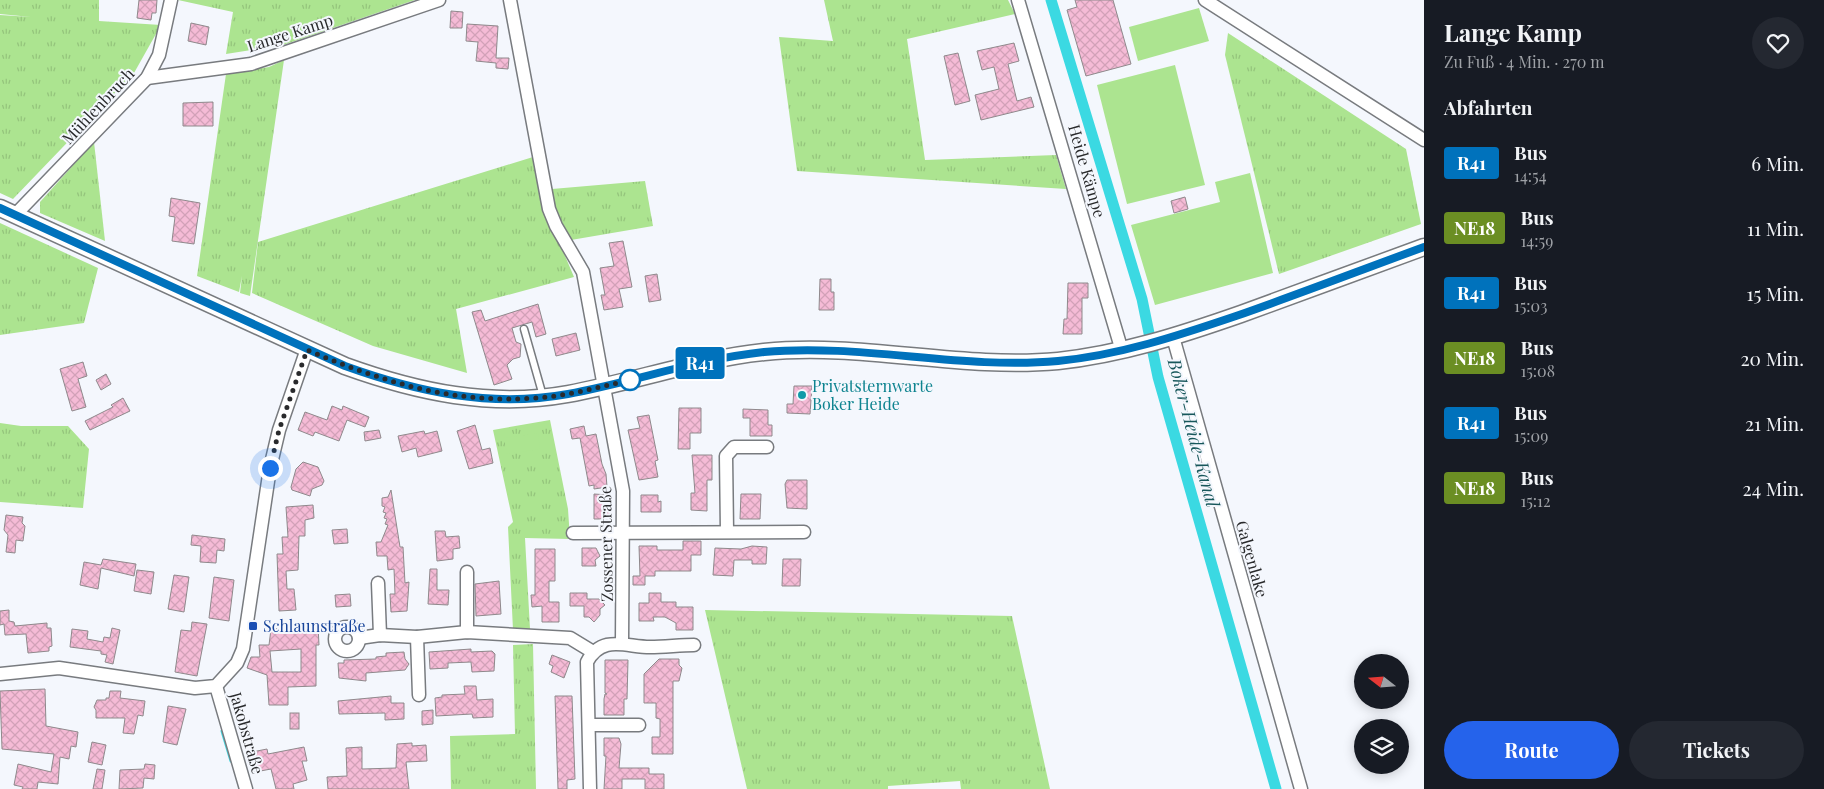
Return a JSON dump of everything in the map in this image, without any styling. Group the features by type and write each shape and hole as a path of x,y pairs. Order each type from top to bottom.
{"street":[{"name":"Mühlenbruch","path":"15,215 147,78 159,55 171,0"},
{"name":"Lange Kamp","path":"147,78 251,64 438,0"},
{"path":"510,0 550,209 556,226 583,272 604,386"},
{"name":"Heide Kämpe","path":"1018,0 1122,351"},
{"path":"1206,0 1424,140"},
{"path":"0,208 307,350 388,382 424,391 466,398 543,397 604,386 739,355 784,350 848,351 1024,362 1057,361 1122,351 1165,340 1424,247"},
{"name":"Galgenlake","path":"1165,340 1301,789"},
{"path":"0,674 58,668 195,688 216,686 237,663 243,649 270,468 282,421 307,350"},
{"name":"Zossener Straße","path":"604,386 623,491 625,532 622,642"},
{"path":"727,530 726,456 734,447 767,447"},
{"path":"573,533 727,530 804,532"},
{"path":"467,572 467,632"},
{"path":"378,583 380,635"},
{"path":"359,638 380,635 417,637 467,632 570,638 593,652"},
{"path":"417,637 419,695"},
{"path":"590,789 588,662 593,652 602,646 622,642 648,647 694,645"},
{"name":"Jakobstraße","path":"216,686 246,789"},
{"path":"590,726 639,725"}],"lane":[{"path":"524,329 543,397"}],"green space":[{"path":"0,0 99,0 99,21 161,25 134,73 13,199 0,193 0,15 31,17 0,14"},
{"path":"178,0 415,0 283,45 226,54 233,12"},
{"path":"824,0 1008,0 1015,14 907,39 925,160 1056,155 1066,189 797,171 779,37 833,41"},
{"path":"1199,8 1209,41 1138,61 1129,27"},
{"path":"1228,33 1406,149 1421,224 1279,274 1225,55"},
{"path":"284,60 250,296 240,293 242,276 239,292 197,276 226,74 269,67"},
{"path":"1175,65 1205,185 1127,204 1097,85"},
{"path":"94,142 105,241 40,213 40,202"},
{"path":"533,157 546,211 574,277 456,309 467,373 373,346 252,293 258,242"},
{"path":"1250,173 1273,273 1155,305 1131,225 1220,202 1215,182"},
{"path":"645,181 653,226 571,240 555,209 552,189"},
{"path":"0,223 98,268 84,323 0,335"},
{"path":"550,420 568,509 570,539 525,538 530,629 513,630 508,527 513,522 493,430"},
{"path":"0,423 21,426 68,426 89,449 83,508 0,502"},
{"path":"538,433 540,449 507,454 504,438"},
{"path":"705,610 1012,616 1050,789 961,789 960,781 888,786 888,789 747,789"},
{"path":"533,644 536,789 451,789 450,736 515,734 513,645"}],"building":[{"path":"139,0 157,0 156,13 152,13 151,20 137,18"},
{"path":"1075,0 1113,0 1131,64 1086,76 1067,10 1077,7"},
{"path":"451,11 463,12 462,28 450,28"},
{"path":"191,23 209,27 206,45 188,41"},
{"path":"467,24 498,26 496,58 509,58 508,69 496,68 496,63 476,61 478,42 466,41"},
{"path":"1014,43 1019,61 1008,64 1017,101 1031,97 1034,107 981,120 975,95 999,89 994,67 982,70 977,51"},
{"path":"958,53 970,101 955,105 944,56"},
{"path":"213,102 213,126 183,126 183,103"},
{"path":"1185,197 1188,209 1174,213 1171,201"},
{"path":"171,198 200,203 194,244 172,241 175,217 169,216"},
{"path":"623,241 632,287 619,289 623,307 604,310 601,295 605,295 600,268 614,266 609,243"},
{"path":"657,274 661,300 649,302 645,276"},
{"path":"820,279 831,279 831,292 834,292 834,310 819,310"},
{"path":"1068,283 1088,283 1088,298 1082,298 1082,334 1063,334 1064,319 1067,319"},
{"path":"538,304 546,334 536,337 532,322 512,328 516,342 521,344 520,357 513,359 507,365 512,379 494,385 472,312 481,310 485,321"},
{"path":"576,333 580,350 556,356 552,339"},
{"path":"83,362 87,376 78,379 86,407 72,411 60,369"},
{"path":"106,374 111,384 101,390 96,380"},
{"name":"Privatsternwarte Boker Heide","path":"794,386 812,386 810,414 787,413 787,404 793,404"},
{"path":"123,398 130,411 90,430 85,421 113,407 111,405"},
{"path":"332,406 342,410 343,406 369,417 365,427 347,420 339,441 315,432 313,436 298,430 305,412 327,420"},
{"path":"679,408 701,408 701,433 690,433 690,449 678,449"},
{"path":"743,409 768,410 768,425 772,425 772,436 750,436 750,418 743,418"},
{"path":"649,415 658,460 655,461 658,477 639,480 628,430 640,428 637,417"},
{"path":"475,425 482,450 490,448 493,463 469,469 457,431"},
{"path":"584,426 586,436 596,434 606,474 607,487 594,489 594,485 589,486 580,438 572,439 570,429"},
{"path":"379,430 381,438 365,441 364,432"},
{"path":"424,431 425,434 437,431 442,451 418,457 416,448 402,452 398,436"},
{"path":"692,455 712,455 712,480 707,480 707,511 691,510 691,493 695,493"},
{"path":"303,462 318,467 324,481 322,485 312,489 310,496 292,490 291,487 296,469"},
{"path":"787,480 807,480 807,509 787,508 785,484"},
{"path":"391,490 400,547 403,547 405,583 409,582 407,611 391,612 390,594 395,594 394,569 388,570 387,556 377,556 376,542 381,542 388,525 385,524 387,519 384,518 386,513 383,512 385,507 382,506 382,498 388,497"},
{"path":"594,494 609,495 610,519 594,519"},
{"path":"741,494 761,494 760,519 740,519"},
{"path":"641,495 658,495 658,502 661,501 661,512 641,512"},
{"path":"313,505 314,518 305,520 305,536 299,536 298,570 286,571 287,589 294,589 296,610 279,611 277,554 283,554 282,537 288,537 286,507"},
{"path":"6,515 23,517 22,523 25,526 23,541 16,540 15,553 6,552 8,535 4,530"},
{"path":"347,529 348,543 334,544 332,530"},
{"path":"435,531 445,531 446,537 459,536 460,548 453,549 453,559 437,561"},
{"path":"192,535 225,539 224,551 217,550 216,563 200,562 201,546 191,545"},
{"path":"683,541 701,541 701,555 691,555 691,571 655,571 655,576 645,576 645,585 633,585 633,576 640,576 639,546 657,546 657,550 683,550"},
{"path":"752,546 767,547 766,564 752,564 752,560 734,560 733,576 713,575 715,548 741,549"},
{"path":"582,548 596,548 600,556 595,560 596,566 582,566"},
{"path":"535,549 555,549 555,581 549,581 549,602 559,602 559,622 542,622 542,606 532,607 531,595 535,595"},
{"path":"103,559 136,564 134,576 101,568 98,589 80,585 84,562 101,565"},
{"path":"783,559 801,559 800,586 782,586"},
{"path":"430,569 437,569 437,590 449,590 448,605 428,604"},
{"path":"137,570 154,572 151,594 134,591"},
{"path":"174,575 189,577 184,612 168,609"},
{"path":"214,577 234,580 229,621 209,618"},
{"path":"499,581 501,614 476,616 475,584"},
{"path":"570,593 587,593 587,599 599,599 605,605 600,609 600,615 594,622 589,617 584,617 584,606 570,606"},
{"path":"649,593 661,593 661,602 676,602 676,607 693,607 693,630 676,630 676,623 665,617 653,617 654,621 639,621 639,603 649,603"},
{"path":"350,594 351,606 336,607 335,595"},
{"path":"9,610 9,621 14,622 15,626 47,623 47,628 51,628 52,646 49,647 49,651 28,653 26,634 5,635 4,624 0,625 0,611"},
{"path":"192,622 207,624 197,676 175,672 181,630 191,631"},
{"path":"318,626 319,645 316,645 316,686 288,687 288,705 269,705 267,675 247,668 251,657 260,657 259,645 269,645 271,629","holes":["301,649 301,672 272,672 270,651"]},
{"path":"112,628 120,630 113,664 105,662 107,655 101,654 101,651 70,647 72,629 88,631 87,639 103,642 104,637 110,638"},
{"path":"471,649 471,652 492,651 495,654 494,671 472,672 471,662 448,663 448,668 430,669 429,652"},
{"path":"404,652 405,659 409,664 405,670 366,673 366,681 339,678 338,663 344,663 344,660 376,659 376,657 386,656 386,653"},
{"path":"552,655 570,662 564,678 551,672 553,666 549,664"},
{"path":"659,659 679,659 679,665 682,668 679,681 673,681 673,754 652,754 652,737 660,737 660,719 656,718 656,703 644,703 644,674"},
{"path":"605,660 628,660 627,699 624,699 624,715 604,715 604,699 605,694 607,694 605,693"},
{"path":"464,686 476,686 477,700 493,699 493,717 473,718 472,714 436,716 435,698 442,697 442,695 465,694"},
{"path":"45,689 46,726 78,732 76,747 71,746 69,759 60,757 58,784 38,782 37,789 22,789 23,787 14,785 18,764 51,772 54,754 2,749 0,691"},
{"path":"110,691 121,691 120,698 145,701 143,716 138,715 134,734 123,733 125,718 96,718 94,707 97,700 109,698"},
{"path":"391,696 391,703 404,703 404,719 385,720 385,713 339,714 338,701"},
{"path":"555,696 572,696 575,779 567,780 567,789 558,789"},
{"path":"168,706 186,709 177,745 163,742"},
{"path":"433,710 433,724 422,725 422,711"},
{"path":"290,713 299,713 299,729 290,729"},
{"path":"604,738 619,738 621,744 619,768 649,768 649,774 664,774 664,789 645,789 645,779 622,779 622,789 604,789 606,756 604,756"},
{"path":"92,742 106,745 102,765 88,762"},
{"path":"412,743 412,746 426,745 427,761 406,762 409,789 328,789 327,777 347,776 346,748 362,747 362,769 396,768 397,744"},
{"path":"304,747 307,761 302,761 307,780 293,784 294,789 276,789 271,769 255,772 252,752 267,749 268,754"},
{"path":"145,764 155,765 154,779 144,778 143,788 119,789 120,770 144,769"},
{"path":"97,769 105,770 102,789 93,789"}],"waterway":[{"name":"Boker-Heide-Kanal","path":"1051,0 1142,299 1158,377 1276,789"},
{"path":"222,731 231,761"}],"bus line":[{"name":"R41","path":"0,208 345,366 388,382 424,391 466,398 501,399 536,398 568,394 739,355 784,350 872,352 1006,362 1057,361 1103,355 1173,338 1424,247"}],"place":[{"name":"Privatsternwarte Boker Heide","path":"802,395"},
{"name":"Schlaunstraße","path":"253,626"}],"route":[{"path":"270,468 279,430 307,350 388,382 424,391 466,398 536,398 568,394 630,380"}]}
